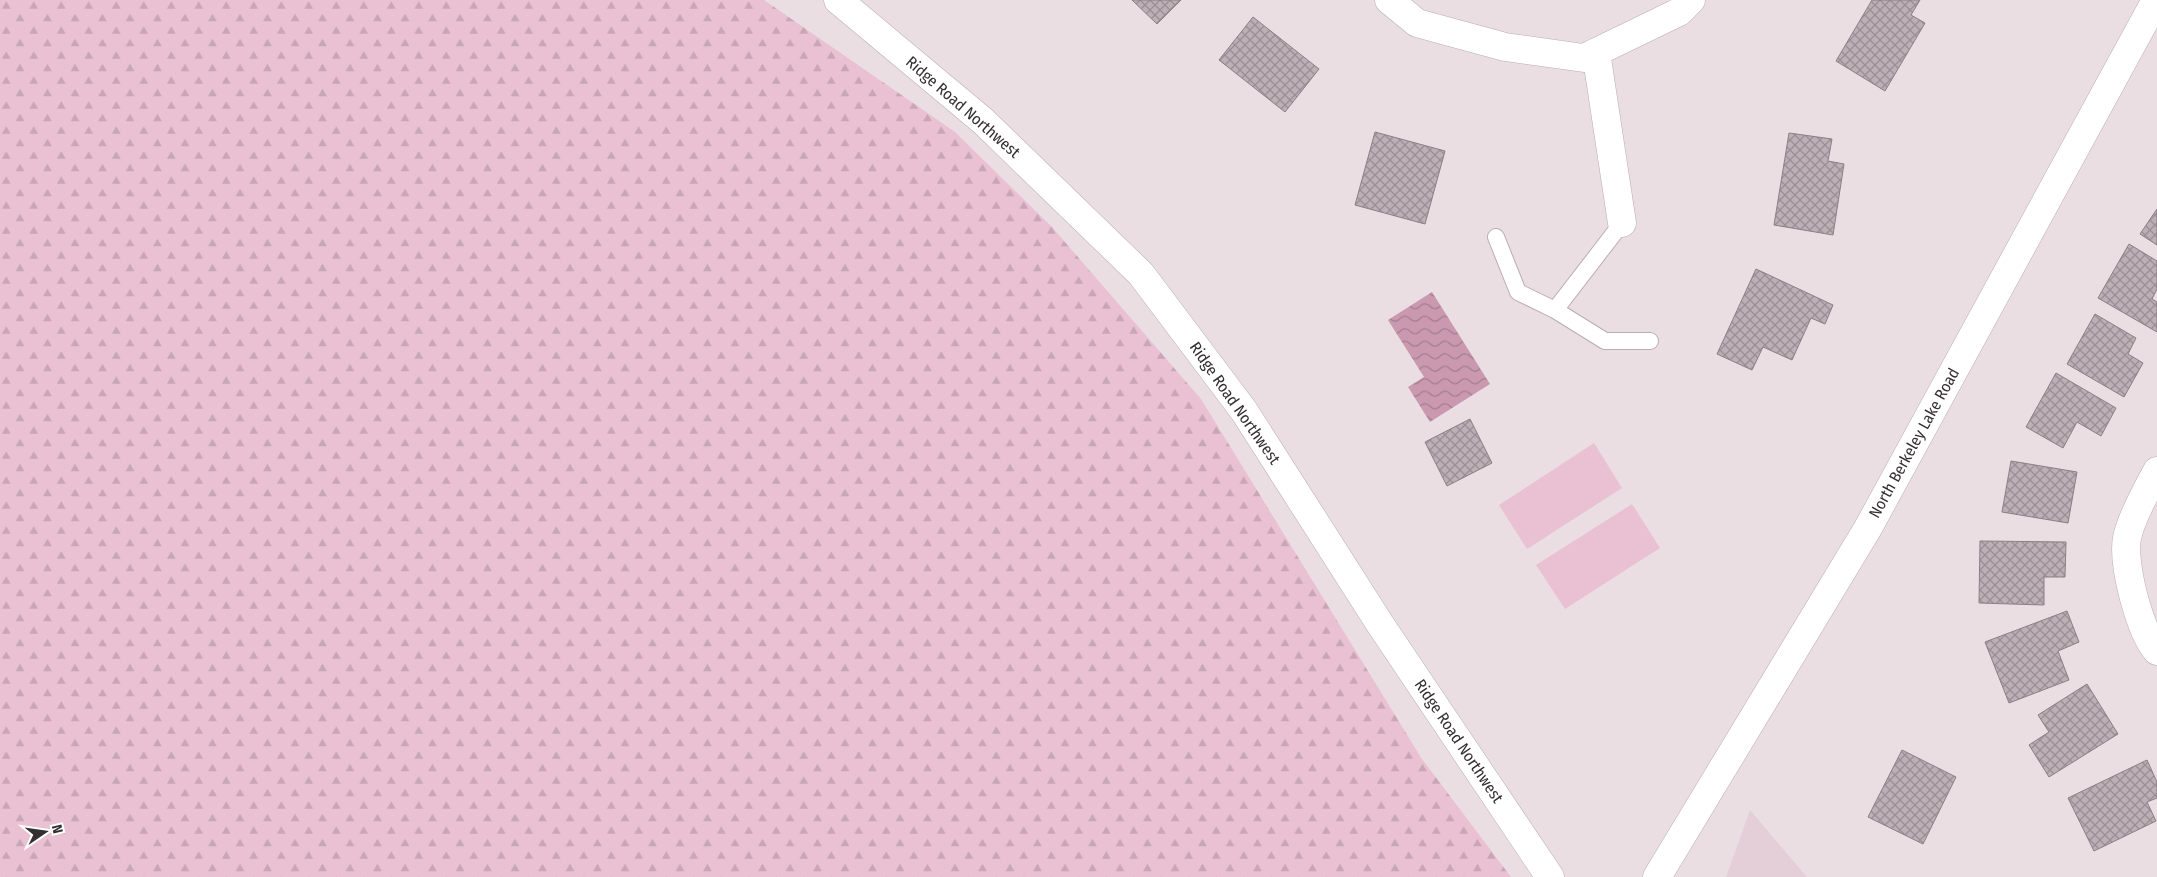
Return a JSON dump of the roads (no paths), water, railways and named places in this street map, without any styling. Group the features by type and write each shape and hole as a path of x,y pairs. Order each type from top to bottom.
{"street":[{"name":"Ridge Road Northwest","path":"838,0 983,121 1141,274 1244,411 1380,624 1550,877"},
{"path":"1389,0 1417,23 1505,47 1584,58 1679,12 1691,0"},
{"name":"North Berkeley Lake Road","path":"1657,877 1868,528 2156,0"},
{"path":"1596,52 1622,223"},
{"path":"2157,471 2144,495 2127,538 2129,584 2150,643 2157,652"}],"lane":[{"path":"1555,310 1622,223"},
{"path":"1496,237 1518,292 1555,310 1605,341 1650,341"}],"water":[{"path":"1432,292 1490,384 1430,422 1408,387 1424,377 1388,320"}]}
